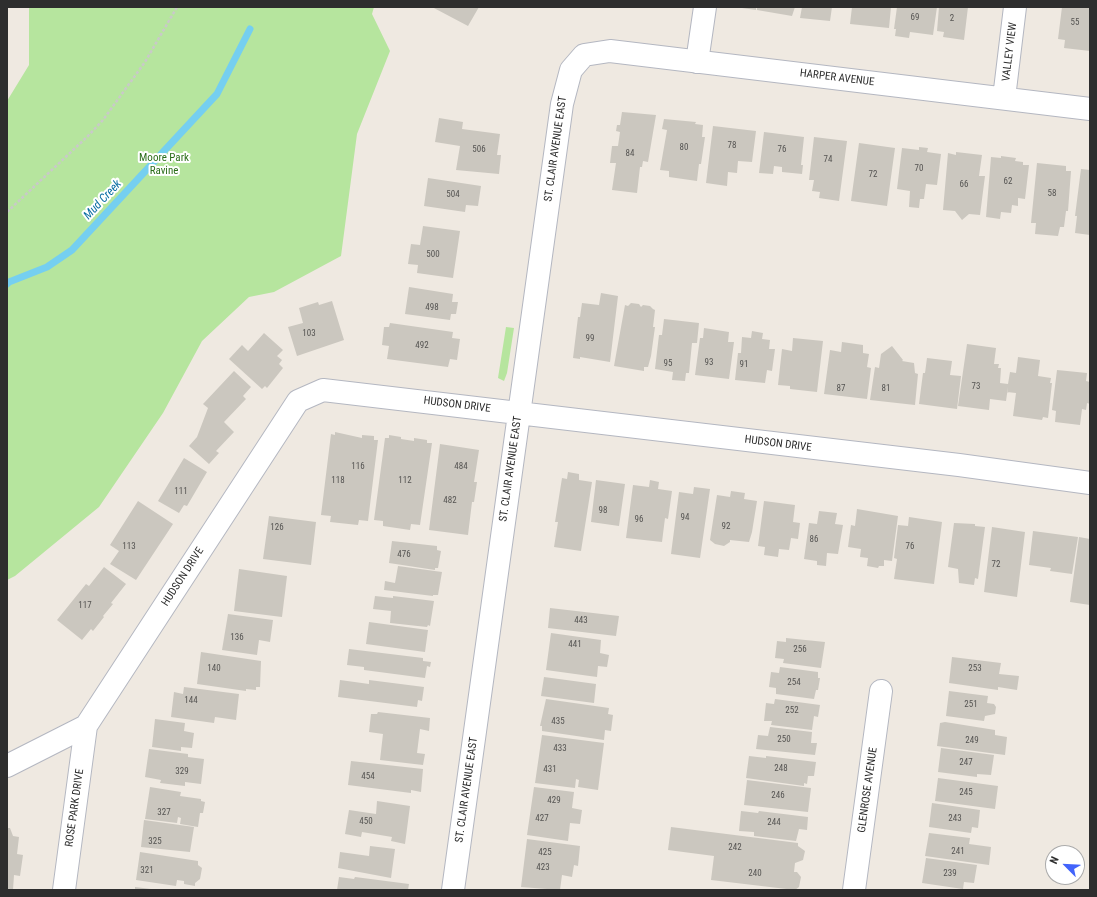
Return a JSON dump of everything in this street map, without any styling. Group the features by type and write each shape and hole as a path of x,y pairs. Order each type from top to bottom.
{"street":[{"path":"697,62 705,7"},
{"name":"VALLEY VIEW","path":"1004,98 1015,7"},
{"name":"HARPER AVENUE","path":"584,55 610,51 1090,109"},
{"name":"ST. CLAIR AVENUE EAST","path":"453,890 564,93 571,70 584,55"},
{"name":"HUDSON DRIVE","path":"86,726 298,401 323,390 951,464 1090,483"},
{"name":"GLENROSE AVENUE","path":"854,890 881,691"},
{"path":"7,766 86,726"},
{"name":"ROSE PARK DRIVE","path":"64,890 86,726"}],"path":[{"path":"7,212 66,158 103,120 145,62 177,7"}],"green space":[{"name":"Moore Park Ravine","path":"29,7 374,7 372,14 390,51 357,134 341,256 274,292 249,297 202,341 163,413 99,507 15,576 7,580 7,101 29,65"},
{"path":"506,327 514,328 507,373 504,381 498,378"}],"building":[{"path":"432,7 479,7 468,26"},
{"path":"735,7 756,7 756,10"},
{"path":"757,7 795,7 792,16 757,10"},
{"path":"802,7 832,7 830,21 800,18"},
{"path":"852,7 891,7 889,28 850,24"},
{"path":"897,7 937,7 933,35 910,32 909,38 895,36 896,29 894,29"},
{"path":"939,7 968,7 964,40 943,37 944,32 937,31"},
{"path":"1062,7 1090,7 1090,51 1064,48 1065,40 1058,39"},
{"path":"622,112 656,115 648,162 643,161 642,167 640,167 637,193 612,190 616,163 610,163 612,146 618,146 620,132 616,131 617,125 620,125"},
{"path":"439,118 463,122 462,129 500,134 497,155 501,155 499,174 456,170 460,146 435,142"},
{"path":"664,119 696,122 695,124 703,125 702,137 705,137 697,181 669,177 669,171 660,170 667,130 662,129"},
{"path":"713,126 756,131 752,162 738,161 737,173 728,172 727,186 706,183"},
{"path":"764,132 804,137 801,165 803,165 802,174 782,172 782,167 774,166 773,174 759,173"},
{"path":"814,137 847,141 839,201 819,198 820,192 812,191 814,180 809,180"},
{"path":"859,143 895,148 887,206 851,201"},
{"path":"919,147 928,148 927,152 941,154 937,185 926,184 924,199 920,199 919,208 909,207 910,191 897,189 902,148 919,150"},
{"path":"956,152 982,155 979,176 985,176 980,215 969,214 962,220 955,211 943,210 948,153 956,155"},
{"path":"1001,156 1016,158 1015,161 1023,162 1023,165 1029,165 1025,199 1018,198 1018,206 1012,205 1011,213 1001,212 1000,219 986,217 991,157 1001,158"},
{"path":"1037,163 1066,166 1066,171 1071,171 1068,211 1066,211 1064,227 1060,227 1058,236 1035,234 1036,223 1031,223"},
{"path":"1081,169 1090,170 1090,235 1075,233 1077,216 1075,216"},
{"path":"428,178 481,186 478,206 466,205 465,212 424,206"},
{"path":"423,226 460,231 453,278 417,273 418,265 408,264 411,244 420,245"},
{"path":"409,287 453,294 452,302 458,302 456,314 451,314 450,320 405,314"},
{"path":"601,293 618,296 610,362 580,357 580,359 573,358 578,317 580,317 582,303 599,305"},
{"path":"332,301 344,340 297,356 288,327 303,323 299,308 318,302 319,305"},
{"path":"631,303 639,304 641,307 643,305 650,306 655,310 653,327 655,327 651,356 648,367 644,367 644,371 614,366 625,305 628,306"},
{"path":"664,319 699,323 697,343 692,343 689,373 686,373 685,381 672,380 673,372 655,369 659,335 662,335"},
{"path":"390,323 453,332 452,338 460,339 457,360 450,359 448,367 387,359 389,346 382,345 384,327 389,327"},
{"path":"704,328 729,332 728,342 734,342 729,379 695,375 700,338 703,338"},
{"path":"752,331 763,333 762,339 770,340 769,349 775,349 772,371 767,370 765,383 735,380 738,353 741,353 742,337 751,338"},
{"path":"264,333 283,350 277,356 282,360 279,364 283,368 267,388 265,386 262,389 229,359 242,345 248,351"},
{"path":"793,338 823,341 817,392 790,389 790,386 778,385 782,349 792,351"},
{"path":"842,342 863,345 863,353 869,354 867,367 871,368 867,399 824,394 830,350 841,352"},
{"path":"967,344 996,348 994,364 999,364 998,368 1001,368 1000,383 1008,384 1010,372 1016,373 1018,357 1040,360 1038,376 1051,378 1050,383 1052,383 1048,418 1043,417 1042,420 1013,416 1016,393 1007,392 1006,401 990,399 989,410 958,406"},
{"path":"892,346 903,360 902,361 914,363 915,373 918,374 915,405 870,400 875,367 879,368 881,354"},
{"path":"927,358 952,361 950,375 961,376 957,409 919,404 923,373 925,373"},
{"path":"1057,370 1087,373 1086,381 1090,382 1090,404 1087,403 1086,410 1082,409 1080,425 1055,422 1056,411 1052,410"},
{"path":"234,371 251,387 243,396 246,399 224,422 234,432 216,451 219,453 209,464 189,446 197,437 208,408 203,404"},
{"path":"335,432 362,438 362,435 374,436 374,440 378,440 368,521 359,520 358,525 330,522 331,516 321,515 331,434 335,435"},
{"path":"389,435 414,441 414,438 427,440 427,443 432,443 420,525 411,524 410,530 383,526 383,521 374,520 385,438 389,438"},
{"path":"440,444 479,450 474,482 477,482 474,502 472,502 468,535 429,530"},
{"path":"184,458 207,472 187,506 184,505 179,513 158,501"},
{"path":"568,472 579,474 579,480 592,482 581,551 554,547 558,522 555,522 562,478 567,479"},
{"path":"596,480 625,484 619,526 591,522"},
{"path":"650,480 659,482 658,489 672,491 668,519 665,518 662,542 626,538 633,485 649,487"},
{"path":"694,487 710,489 700,558 671,554 679,492 693,494"},
{"path":"731,491 745,493 744,499 757,501 749,542 730,540 730,542 724,546 715,544 710,540 717,495 730,497"},
{"path":"138,501 173,524 136,580 110,564 119,551 110,545"},
{"path":"764,501 795,505 793,522 800,523 798,539 791,538 789,550 779,549 778,557 764,555 765,547 758,546"},
{"path":"857,509 898,516 892,561 884,560 884,566 879,566 878,568 867,566 868,558 860,557 861,549 848,547 851,525 855,526"},
{"path":"819,511 837,513 835,524 843,525 838,554 827,553 826,566 817,565 817,561 804,559 809,523 817,524"},
{"path":"269,516 316,522 311,565 263,559"},
{"path":"909,517 942,522 934,584 894,579 897,559 894,558 898,525 908,526"},
{"path":"954,523 975,524 975,526 985,527 978,579 975,578 974,585 959,583 958,569 948,567"},
{"path":"992,527 1025,532 1017,597 984,592"},
{"path":"1033,531 1078,537 1072,574 1050,571 1051,568 1029,565"},
{"path":"1079,537 1090,539 1090,605 1070,602"},
{"path":"392,541 437,546 437,550 441,551 438,568 435,568 435,570 389,563"},
{"path":"398,566 442,572 438,595 433,596 384,590 385,581 395,583"},
{"path":"104,567 126,584 111,603 113,604 93,631 91,629 82,640 57,620 86,584 89,586"},
{"path":"239,569 287,576 282,617 234,611"},
{"path":"375,596 393,598 393,596 434,601 430,626 428,625 427,627 390,623 391,611 373,609"},
{"path":"550,608 619,616 616,636 548,628"},
{"path":"228,614 273,620 270,642 259,640 257,655 222,650"},
{"path":"369,622 428,630 425,652 366,644"},
{"path":"551,633 601,640 600,653 609,655 607,667 598,666 597,677 546,670"},
{"path":"786,638 825,642 821,668 783,663 784,659 775,658 777,641 786,642"},
{"path":"349,649 423,658 423,661 431,662 430,667 427,666 425,678 364,670 364,667 347,665"},
{"path":"201,652 261,661 260,687 256,687 256,690 246,689 246,691 197,684"},
{"path":"952,657 1001,663 999,674 1019,676 1017,690 998,687 998,690 949,683"},
{"path":"780,667 818,672 818,678 820,678 818,690 816,690 814,699 776,694 776,688 769,687 771,672 779,673"},
{"path":"544,677 596,684 594,703 541,696"},
{"path":"340,680 369,684 369,680 424,687 422,701 418,700 417,707 338,697"},
{"path":"184,687 239,694 236,720 215,717 214,723 171,717 174,692 183,694"},
{"path":"949,691 988,696 987,703 994,704 996,707 995,714 985,716 984,721 946,716"},
{"path":"546,699 609,708 608,714 613,715 611,731 605,730 604,740 542,731 542,726 540,726"},
{"path":"775,699 820,705 818,717 814,716 812,730 771,725 772,721 764,721 766,703 774,704"},
{"path":"378,712 430,718 429,731 420,729 417,753 425,754 423,765 380,760 383,734 369,732 371,714 377,714"},
{"path":"155,719 185,723 184,731 194,733 192,748 181,747 181,751 152,747"},
{"path":"945,722 995,730 995,735 1007,737 1005,755 937,746 940,723"},
{"path":"770,727 812,732 811,743 817,743 815,755 756,749 758,735 768,736"},
{"path":"542,735 604,743 598,790 578,787 579,780 576,779 575,788 535,783"},
{"path":"941,748 994,755 991,775 977,774 977,777 938,772"},
{"path":"149,749 188,754 188,757 204,759 201,784 185,782 185,786 160,783 161,780 145,777"},
{"path":"749,756 766,758 766,756 816,762 814,776 808,776 807,784 804,783 804,786 746,778"},
{"path":"351,761 423,769 421,792 411,790 411,793 348,785"},
{"path":"938,778 998,786 995,809 935,801"},
{"path":"747,780 811,788 808,812 744,805"},
{"path":"150,787 181,792 180,796 201,799 201,801 205,802 203,813 200,813 198,827 180,824 181,818 178,817 177,823 145,819"},
{"path":"534,787 574,792 572,808 582,810 580,824 570,823 568,841 527,835"},
{"path":"377,801 410,806 405,844 391,841 392,837 362,832 361,837 345,834 349,810 376,814"},
{"path":"932,803 980,810 978,828 972,827 971,833 929,827"},
{"path":"741,811 758,813 759,811 808,817 807,830 799,829 796,841 754,836 754,832 739,831"},
{"path":"144,820 194,827 190,852 141,847"},
{"path":"671,827 798,843 798,846 805,851 803,860 795,863 794,872 797,872 801,877 799,887 795,890 711,880 714,856 668,850"},
{"path":"7,828 10,828 13,836 19,837 17,854 23,855 20,876 14,875 13,890 7,890"},
{"path":"929,833 970,838 969,844 991,847 989,865 925,856"},
{"path":"527,839 580,846 578,866 574,865 572,877 562,875 560,890 521,887"},
{"path":"370,846 395,849 391,878 338,868 340,852 369,856"},
{"path":"140,852 198,861 198,865 202,868 200,879 195,883 195,886 184,884 184,881 177,880 176,886 136,880"},
{"path":"926,858 977,865 974,883 964,882 963,889 922,883"},
{"path":"339,877 354,879 355,877 409,884 408,890 337,890"},
{"path":"135,887 151,889 151,890 135,890"}],"waterway":[{"name":"Mud Creek","path":"7,284 47,267 72,250 217,94 250,29"}]}
